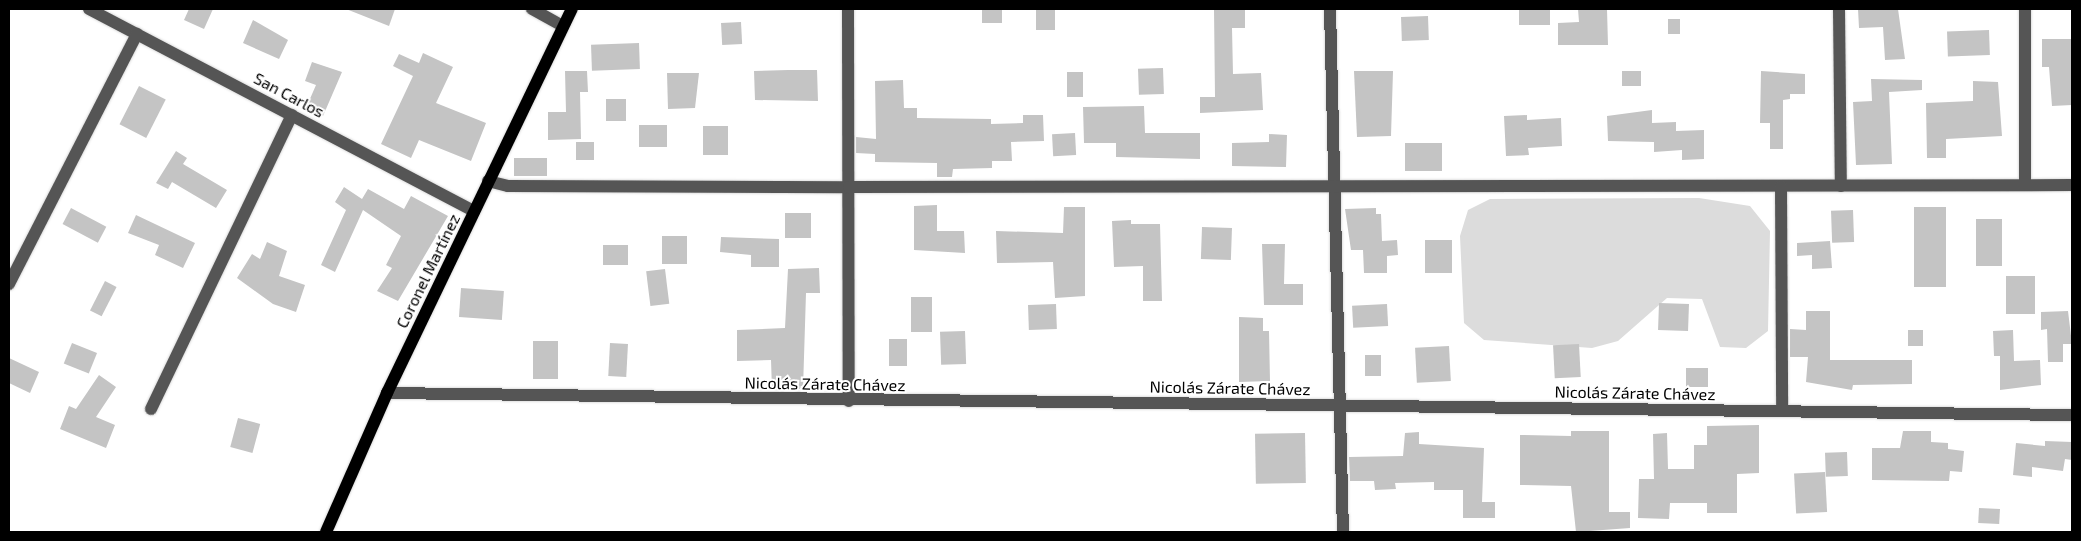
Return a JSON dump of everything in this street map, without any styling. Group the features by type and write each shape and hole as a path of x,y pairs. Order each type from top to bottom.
{"main road":[{"name":"Coronel Martínez","path":"326,532 387,393 572,9"}],"street":[{"name":"San Carlos","path":"89,9 474,211"},
{"path":"532,9 564,26"},
{"path":"848,9 849,401"},
{"path":"1330,9 1338,405 1343,532"},
{"path":"1839,9 1841,186"},
{"path":"2025,9 2025,186"},
{"path":"9,284 137,34"},
{"path":"151,409 292,115"},
{"path":"488,181 508,186 849,187 1334,188 2072,185"},
{"path":"1781,186 1782,411"},
{"name":"Nicolás Zárate Chávez","path":"387,393 849,401 1338,405 2072,415"}],"shaded area":[{"path":"1699,198 1750,206 1770,231 1768,331 1746,348 1720,347 1702,299 1667,298 1618,341 1592,348 1484,340 1464,323 1460,236 1468,210 1490,199"}],"building":[{"path":"189,9 213,9 204,29 184,20"},
{"path":"346,9 395,9 389,26"},
{"path":"982,9 1002,9 1002,23 982,23"},
{"path":"1036,9 1055,9 1055,30 1036,30"},
{"path":"1214,9 1245,9 1245,28 1232,28 1233,74 1261,73 1263,110 1200,113 1200,97 1215,97"},
{"path":"1519,9 1550,9 1550,25 1519,25"},
{"path":"1578,9 1607,9 1608,45 1558,45 1558,23 1579,22"},
{"path":"1858,9 1898,9 1905,59 1885,60 1883,27 1859,28"},
{"path":"1428,16 1429,40 1402,41 1401,17"},
{"path":"1668,19 1680,19 1680,34 1668,34"},
{"path":"253,20 288,40 279,59 243,43"},
{"path":"741,22 742,44 722,45 721,23"},
{"path":"1989,30 1990,55 1948,56 1947,31"},
{"path":"2042,39 2072,39 2072,105 2052,106 2049,67 2042,67"},
{"path":"639,43 640,69 592,71 591,45"},
{"path":"423,53 453,67 436,103 486,123 471,161 419,140 411,158 381,144 413,76 393,66 399,54 419,63"},
{"path":"312,62 342,72 323,116 306,108 316,85 305,81"},
{"path":"1163,68 1164,94 1139,95 1138,69"},
{"path":"817,70 818,101 755,100 754,71"},
{"path":"565,71 587,71 588,92 580,92 581,139 548,140 548,112 566,112"},
{"path":"1354,71 1393,71 1391,136 1357,137"},
{"path":"1622,71 1641,71 1641,86 1622,86"},
{"path":"1761,71 1805,74 1805,94 1790,94 1790,99 1783,100 1783,149 1770,149 1770,123 1760,123"},
{"path":"1067,72 1083,72 1083,97 1067,97"},
{"path":"667,73 699,73 695,108 668,109"},
{"path":"1871,79 1922,80 1922,90 1889,92 1892,164 1856,165 1853,102 1872,101"},
{"path":"903,80 904,108 917,108 917,118 991,119 991,124 1023,123 1023,115 1043,115 1044,141 1011,142 1012,161 992,161 992,168 953,169 952,177 937,177 937,163 875,162 875,154 856,153 856,137 876,139 875,81"},
{"path":"1973,81 1998,82 2002,136 1946,139 1946,158 1927,158 1926,103 1973,101"},
{"path":"139,86 166,100 146,138 119,124"},
{"path":"606,99 626,99 626,121 606,121"},
{"path":"1144,106 1145,133 1200,133 1200,159 1116,157 1116,143 1084,143 1083,107"},
{"path":"1652,110 1652,123 1676,122 1676,131 1704,130 1704,159 1682,160 1682,150 1654,152 1654,142 1608,141 1607,116"},
{"path":"1527,115 1527,120 1561,118 1562,146 1528,148 1529,155 1506,156 1504,116"},
{"path":"639,125 667,125 667,147 639,147"},
{"path":"703,126 728,126 728,155 703,155"},
{"path":"1075,133 1076,155 1053,156 1052,134"},
{"path":"1269,134 1287,135 1286,167 1232,166 1232,143 1269,142"},
{"path":"576,142 594,142 594,160 576,160"},
{"path":"1405,143 1442,143 1442,171 1405,171"},
{"path":"176,151 187,158 183,164 227,190 216,208 172,182 168,189 156,183"},
{"path":"514,158 547,158 547,176 514,176"},
{"path":"344,187 362,199 368,189 404,209 411,196 448,216 398,301 377,291 392,268 386,265 401,236 363,210 335,272 321,265 346,210 335,202"},
{"path":"937,205 937,231 964,231 965,253 914,250 914,206"},
{"path":"1064,207 1085,207 1085,296 1055,298 1053,262 997,263 996,231 1063,233"},
{"path":"1914,207 1946,207 1946,287 1914,287"},
{"path":"71,208 106,227 98,243 63,224"},
{"path":"1376,208 1376,214 1381,214 1382,241 1397,240 1398,255 1387,256 1387,273 1364,273 1363,250 1351,250 1345,209"},
{"path":"1853,210 1854,242 1832,243 1831,211"},
{"path":"785,213 811,213 811,238 785,238"},
{"path":"136,215 195,243 183,268 155,255 159,245 128,233"},
{"path":"1976,219 2002,219 2002,266 1976,266"},
{"path":"1131,220 1131,224 1160,224 1162,301 1143,301 1143,266 1114,267 1112,221"},
{"path":"1202,227 1232,228 1231,260 1201,259"},
{"path":"662,236 687,236 687,264 662,264"},
{"path":"721,237 779,239 779,267 751,267 751,255 720,252"},
{"path":"1425,240 1452,240 1452,273 1425,273"},
{"path":"1830,241 1832,268 1812,269 1812,255 1797,256 1797,243"},
{"path":"267,242 287,251 279,276 305,285 296,312 273,304 237,278 252,254 260,259"},
{"path":"1262,244 1285,244 1284,284 1303,284 1303,305 1264,305"},
{"path":"603,245 628,245 628,265 603,265"},
{"path":"819,268 820,293 806,293 803,389 772,390 771,360 737,361 737,330 785,328 788,269"},
{"path":"665,269 669,304 650,306 646,271"},
{"path":"2006,276 2035,276 2035,314 2006,314"},
{"path":"105,281 117,287 102,316 90,310"},
{"path":"461,288 504,291 502,320 459,317"},
{"path":"911,297 932,297 932,332 911,332"},
{"path":"1659,303 1689,304 1688,331 1658,330"},
{"path":"1056,304 1057,329 1029,330 1028,305"},
{"path":"1387,304 1388,326 1353,328 1352,306"},
{"path":"1806,311 1830,311 1830,360 1912,360 1912,384 1853,385 1852,390 1806,382 1808,357 1790,357 1790,329 1806,330"},
{"path":"2068,311 2072,344 2063,344 2063,362 2048,362 2047,329 2041,330 2041,312"},
{"path":"1239,317 1263,318 1263,331 1269,331 1270,381 1239,382"},
{"path":"1908,330 1923,330 1923,346 1908,346"},
{"path":"2013,330 2014,361 2040,360 2041,385 2000,390 2000,356 1994,356 1993,331"},
{"path":"965,331 966,364 941,365 940,332"},
{"path":"889,339 907,339 907,366 889,366"},
{"path":"533,341 558,341 558,379 533,379"},
{"path":"72,343 97,353 89,374 64,363"},
{"path":"610,343 628,344 626,377 608,376"},
{"path":"1579,344 1581,377 1555,378 1553,345"},
{"path":"1449,346 1451,381 1417,383 1415,348"},
{"path":"1365,355 1381,355 1381,376 1365,376"},
{"path":"9,358 39,372 30,393 9,383"},
{"path":"1686,368 1708,368 1708,387 1686,387"},
{"path":"99,375 116,387 96,417 115,425 106,448 60,429 69,406 76,409"},
{"path":"238,418 260,424 252,453 230,447"},
{"path":"1759,425 1759,473 1737,474 1737,513 1707,513 1707,503 1670,503 1669,519 1638,518 1639,479 1654,479 1653,434 1667,433 1668,469 1694,469 1694,445 1707,445 1707,426"},
{"path":"1571,431 1609,431 1609,512 1630,512 1630,528 1576,532 1571,486 1520,485 1520,435 1571,436"},
{"path":"1903,431 1931,431 1931,442 1948,443 1948,449 1964,451 1962,472 1950,471 1949,481 1872,480 1872,448 1900,448"},
{"path":"1419,432 1419,444 1484,448 1482,502 1495,502 1495,518 1463,518 1463,490 1434,490 1434,482 1395,483 1396,489 1375,490 1374,481 1350,481 1349,457 1403,456 1405,433"},
{"path":"1305,433 1306,483 1256,484 1255,434"},
{"path":"2045,441 2072,442 2072,460 2065,459 2063,471 2032,467 2032,477 2013,475 2016,443 2045,446"},
{"path":"1847,452 1848,476 1826,477 1825,453"},
{"path":"1825,472 1827,512 1796,514 1794,474"},
{"path":"1979,508 2000,509 1999,524 1978,523"}]}
